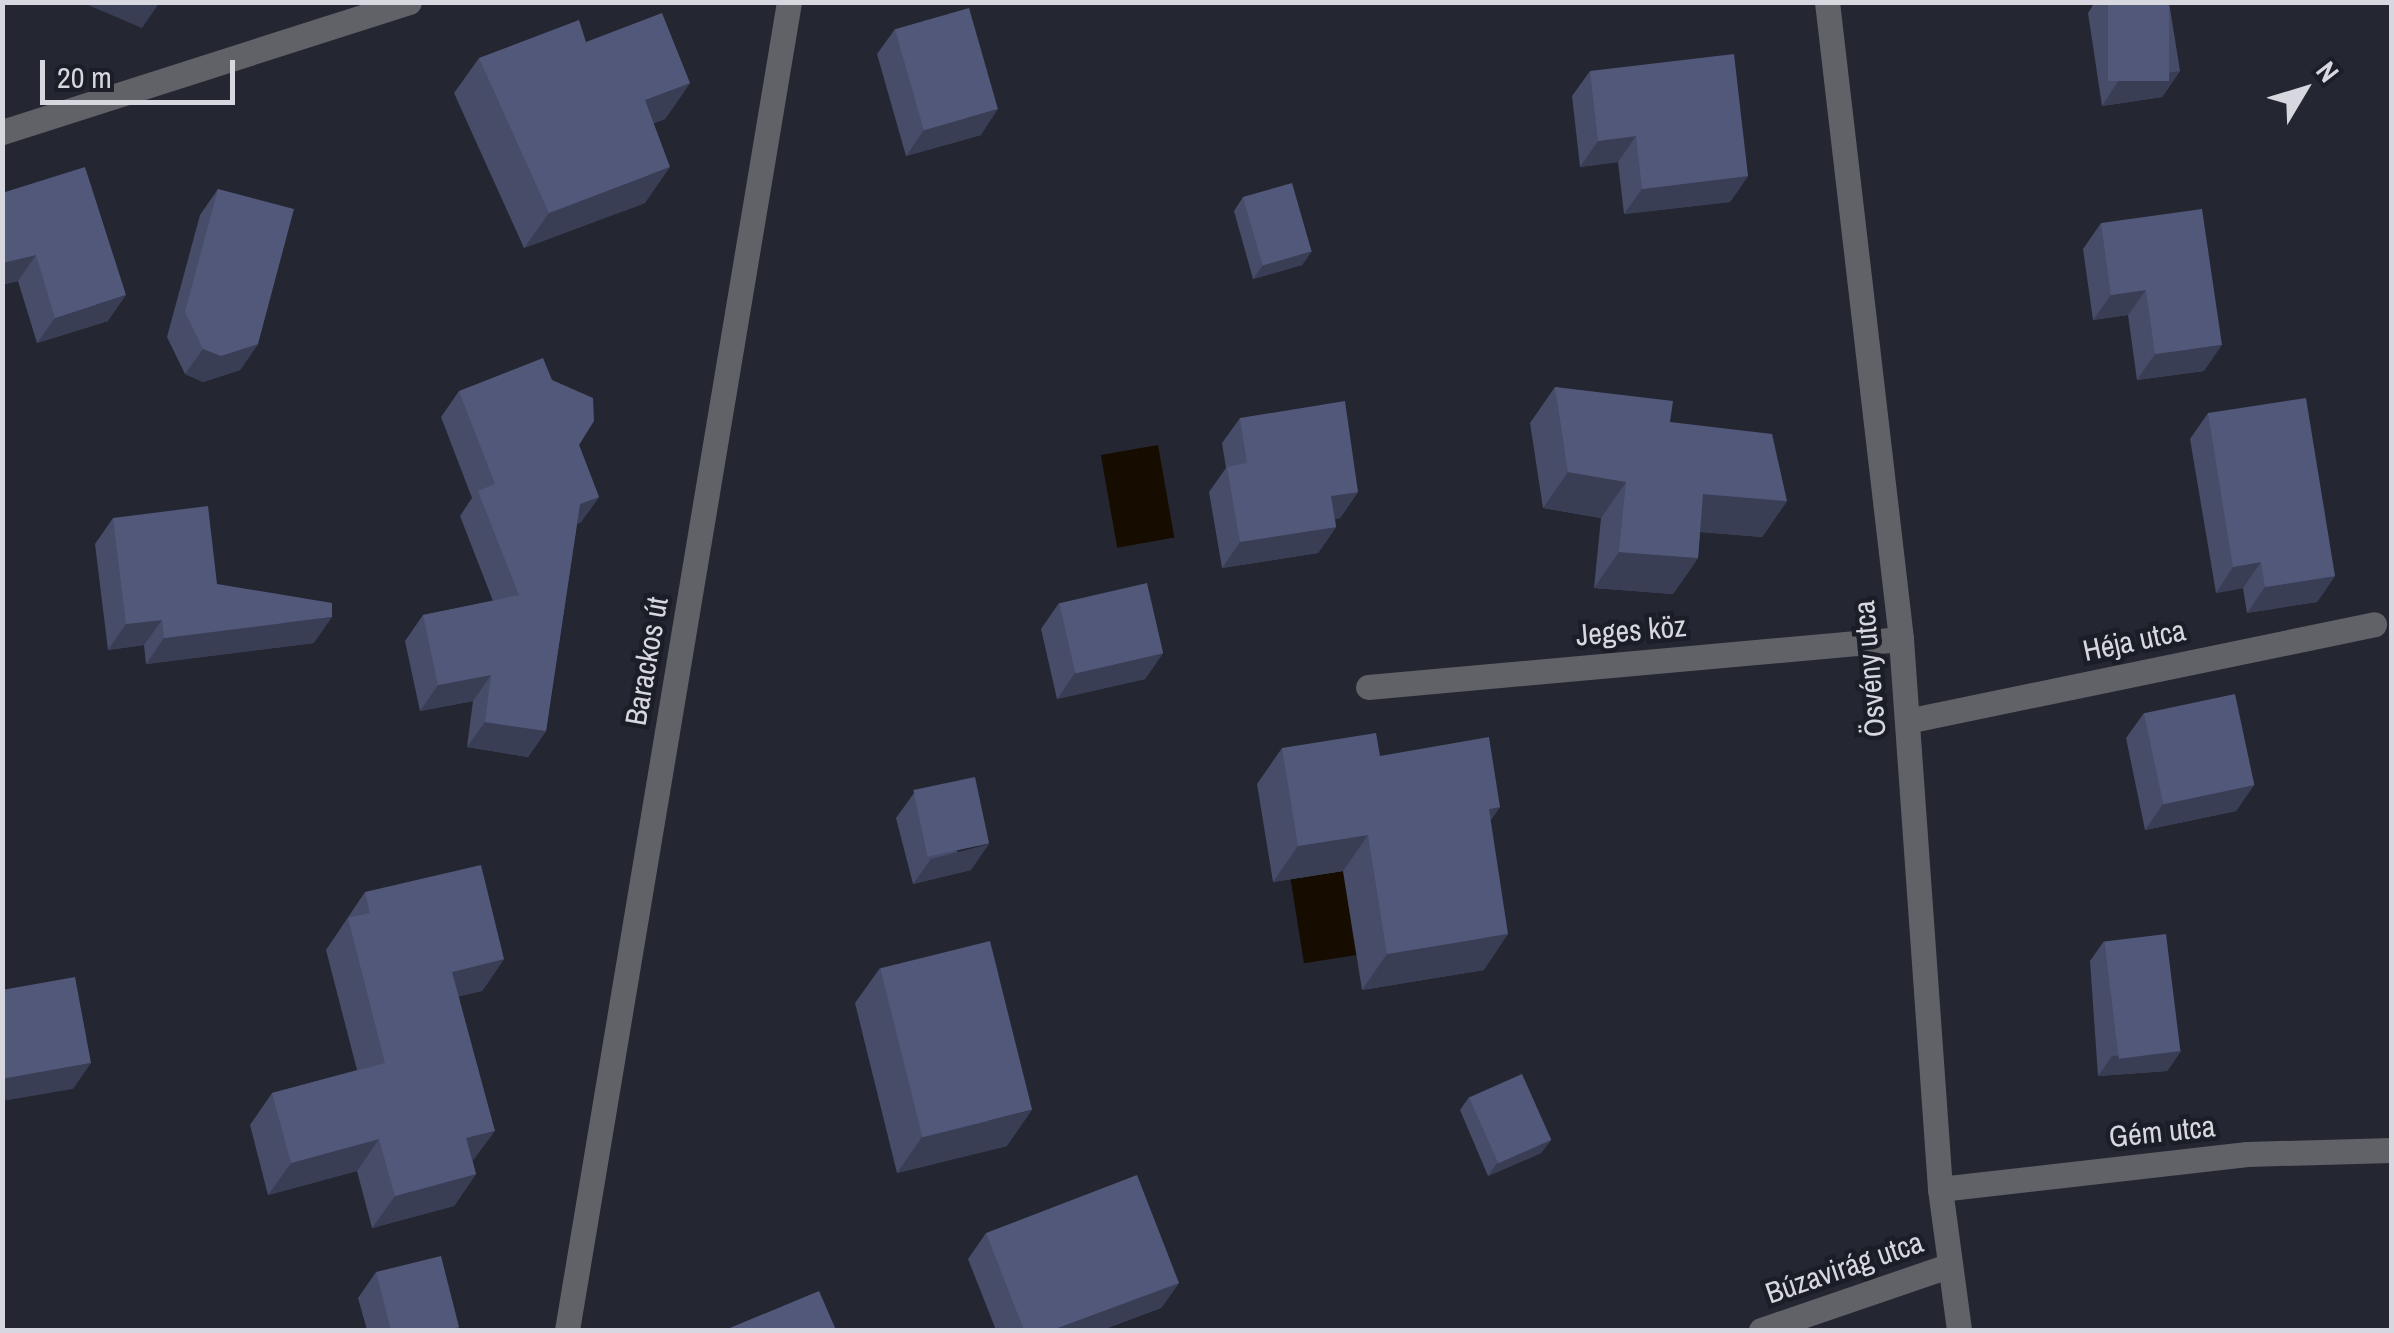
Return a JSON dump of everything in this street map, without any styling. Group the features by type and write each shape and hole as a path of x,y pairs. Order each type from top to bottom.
{"street":[{"path":"2,132 409,2"},
{"name":"Barackos út","path":"567,1330 789,2"},
{"name":"Ösvény utca","path":"1827,2 1901,638 1940,1188 1959,1330"},
{"name":"Héja utca","path":"1907,721 2374,624"},
{"name":"Jeges köz","path":"1368,687 1901,638"},
{"name":"Gém utca","path":"1940,1188 2247,1154 2392,1150"},
{"name":"Búzavirág utca","path":"1761,1330 1948,1266"}],"shaded area":[{"path":"1158,445 1174,538 1117,548 1101,455"},
{"path":"1343,871 1356,955 1304,963 1291,879"}],"building":[{"path":"2108,2 2169,2 2169,81 2108,81"},
{"path":"969,8 998,109 924,130 895,29"},
{"path":"662,13 690,83 645,100 670,167 549,213 479,58 579,20 586,42"},
{"path":"1734,54 1748,176 1642,189 1636,136 1598,141 1590,71"},
{"path":"85,167 126,295 55,318 36,255 2,263 2,193"},
{"path":"1292,183 1312,251 1263,265 1243,197"},
{"path":"218,189 294,209 258,344 221,356 203,349 185,312"},
{"path":"2202,209 2222,345 2155,354 2146,290 2111,295 2101,223"},
{"path":"543,358 552,380 593,398 594,421 579,445 599,497 580,504 546,731 485,722 491,675 438,685 423,615 519,595 478,491 495,484 459,391"},
{"path":"1555,387 1673,401 1670,422 1772,434 1787,501 1703,494 1698,558 1619,552 1626,482 1568,472"},
{"path":"2306,398 2335,576 2265,587 2261,562 2233,567 2208,413"},
{"path":"1345,401 1358,492 1331,496 1336,527 1240,542 1227,467 1247,463 1240,418"},
{"path":"208,506 217,584 332,603 332,617 164,638 162,620 126,624 113,518"},
{"path":"1147,583 1163,653 1076,673 1059,603"},
{"path":"2235,694 2254,785 2163,804 2144,713"},
{"path":"1376,733 1380,756 1489,737 1500,807 1489,809 1508,934 1387,954 1368,835 1298,846 1282,748"},
{"path":"975,777 989,844 928,857 913,790"},
{"path":"481,865 504,959 452,972 495,1131 466,1138 476,1174 395,1196 379,1139 291,1163 272,1093 385,1063 348,918 370,913 365,892"},
{"path":"2166,934 2180,1051 2119,1059 2104,942"},
{"path":"990,941 1032,1110 922,1137 880,968"},
{"path":"75,977 91,1063 2,1079 2,990"},
{"path":"1522,1074 1551,1140 1498,1163 1469,1098"},
{"path":"1137,1175 1179,1283 1052,1330 1024,1330 986,1233"},
{"path":"441,1256 459,1327 391,1330 376,1272"},
{"path":"819,1291 836,1330 725,1330"}]}
